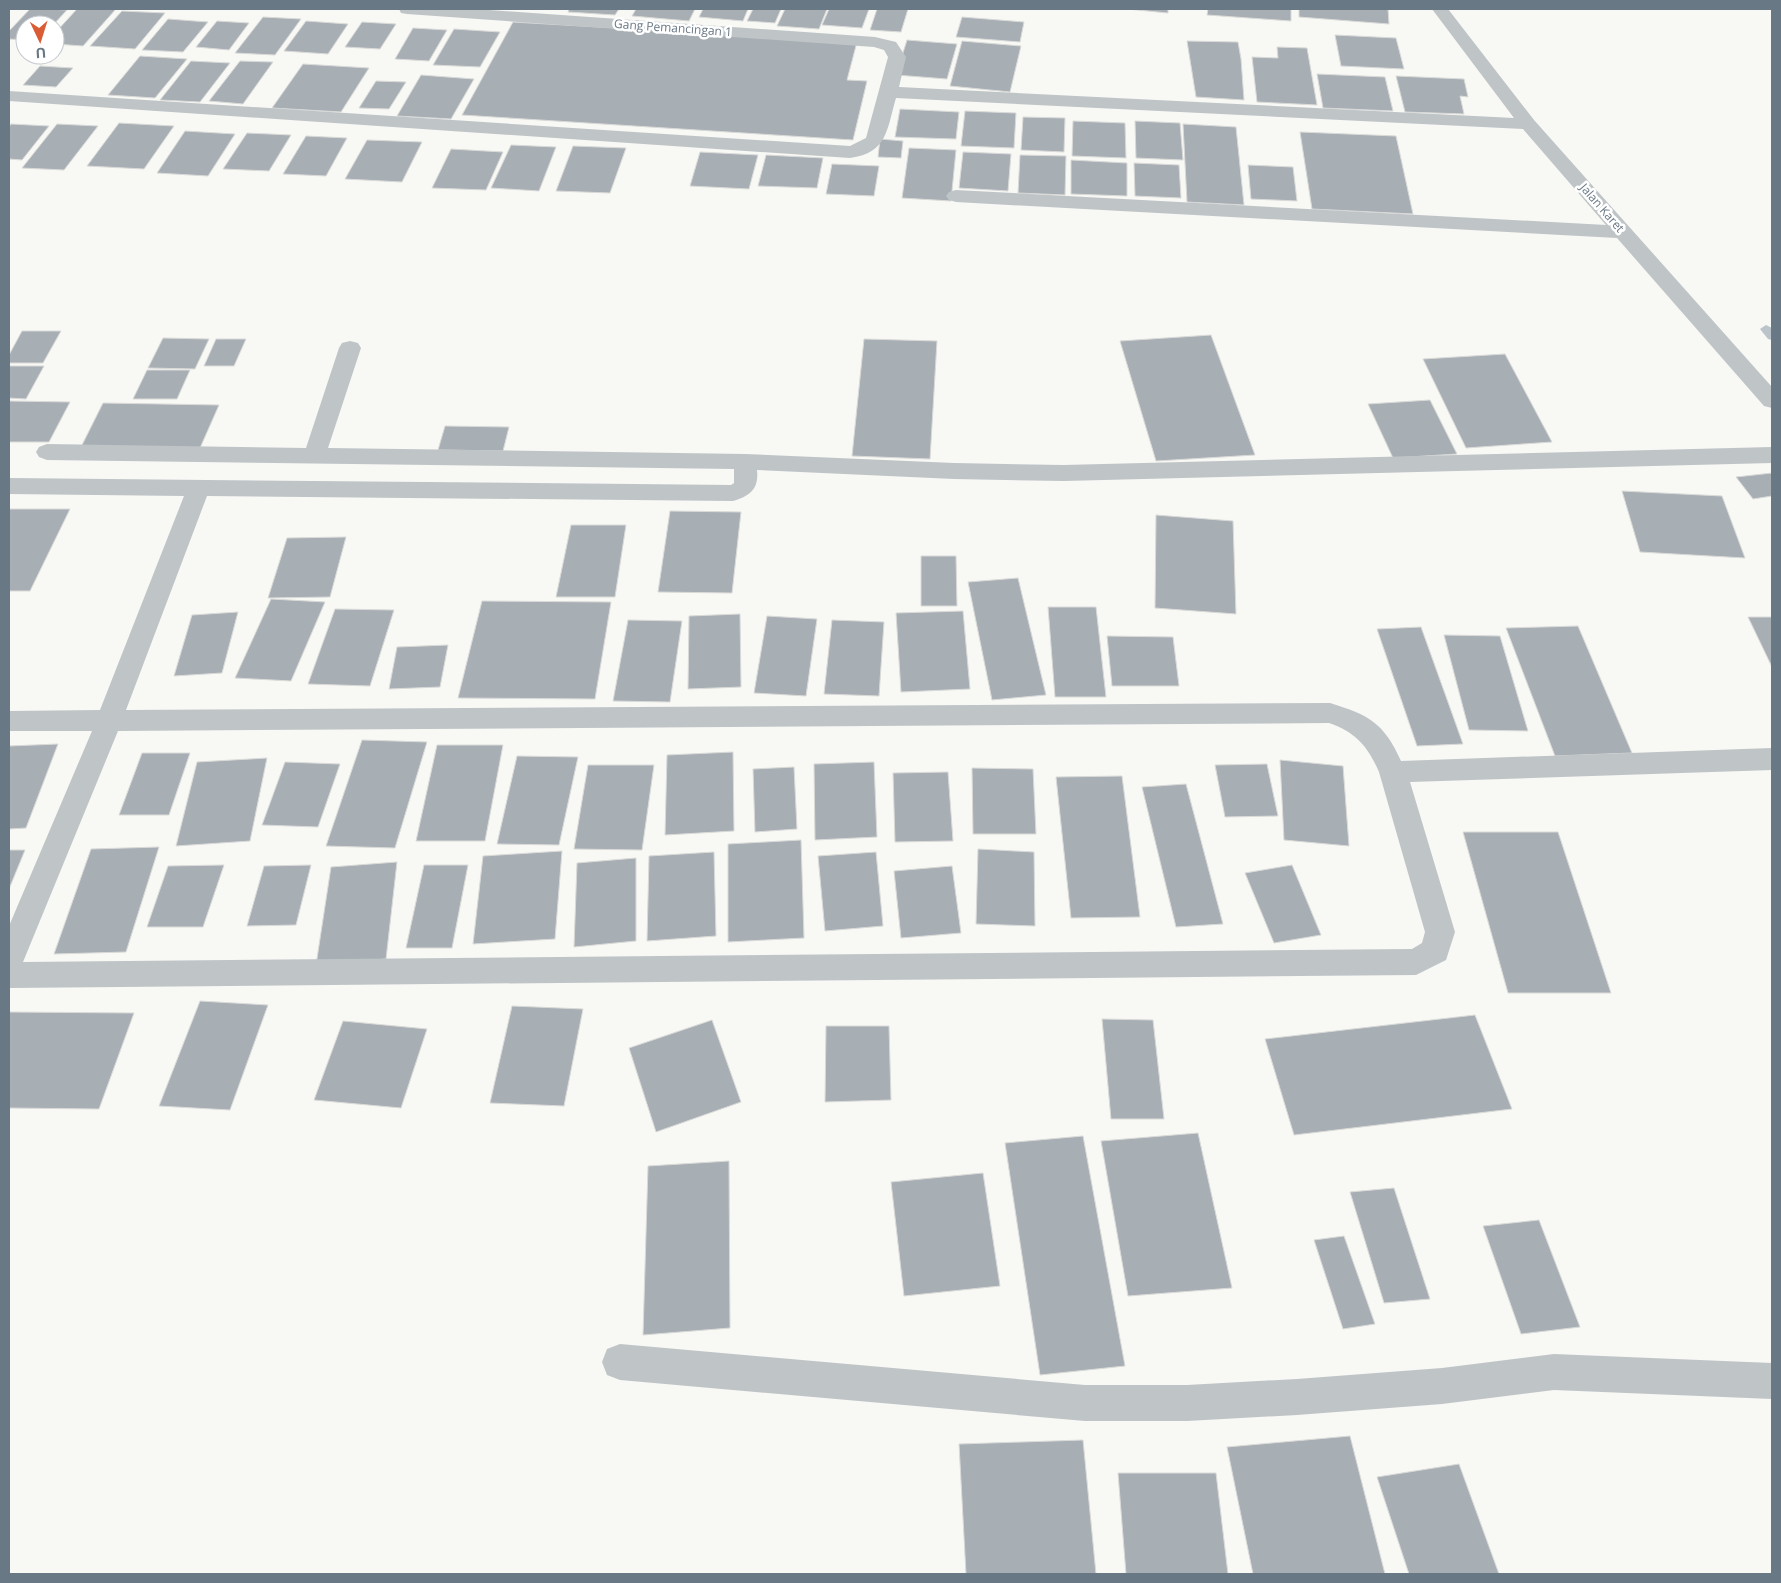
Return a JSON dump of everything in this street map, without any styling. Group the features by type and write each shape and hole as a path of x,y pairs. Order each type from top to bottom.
{"street":[{"name":"Gang Pemancingan 1","path":"9,96 850,152 858,151 874,141 889,92 897,57 890,46 875,42 406,9"},
{"name":"Jalan Karet","path":"1440,9 1528,124 1772,401"},
{"path":"889,92 1528,124"},
{"path":"956,196 1623,232"},
{"path":"314,457 350,348"},
{"path":"47,452 745,462 1064,474 1772,455"},
{"path":"9,486 733,493 744,488 746,485 745,462"},
{"path":"9,960 109,721 198,489"},
{"path":"9,721 1330,713 1351,720 1367,731 1382,746 1393,772 1440,932 1434,951 1416,962 9,975"},
{"path":"1393,772 1772,759"},
{"path":"620,1362 1086,1403 1187,1403 1297,1397 1442,1386 1554,1372 1772,1381"}],"building":[{"path":"30,9 67,10 62,15 24,15"},
{"path":"77,9 116,9 83,46 65,45 65,22"},
{"path":"569,9 619,9 615,15 568,12"},
{"path":"636,9 695,9 689,21 632,16"},
{"path":"703,9 748,9 743,21 699,17"},
{"path":"753,9 781,9 775,23 747,21"},
{"path":"785,9 827,9 819,29 777,26"},
{"path":"829,9 869,9 862,28 822,25"},
{"path":"877,9 908,9 901,32 870,30"},
{"path":"1127,9 1168,9 1168,13"},
{"path":"1208,9 1291,9 1291,21 1207,15"},
{"path":"1299,9 1388,9 1389,24 1299,17"},
{"path":"122,11 165,13 135,49 90,46"},
{"path":"263,17 301,19 275,55 235,53"},
{"path":"962,17 1024,22 1020,42 956,37"},
{"path":"168,19 208,22 183,52 142,50"},
{"path":"217,21 249,23 229,50 196,47"},
{"path":"306,21 348,24 328,54 284,51"},
{"path":"362,22 396,24 380,49 345,47"},
{"path":"513,22 857,42 847,80 867,81 853,140 462,115"},
{"path":"15,25 15,39 9,39 9,31"},
{"path":"413,28 447,30 429,61 395,59"},
{"path":"454,29 500,32 480,67 433,65"},
{"path":"1335,35 1396,38 1404,69 1341,66"},
{"path":"907,40 957,44 947,79 896,75"},
{"path":"962,41 1021,46 1010,92 950,86"},
{"path":"1187,41 1238,42 1244,100 1196,97"},
{"path":"1277,47 1307,48 1317,105 1257,102 1252,57 1278,58"},
{"path":"140,56 187,59 155,98 108,95"},
{"path":"191,61 230,63 200,102 160,100"},
{"path":"240,61 273,62 243,104 209,101"},
{"path":"303,64 369,68 341,112 272,108"},
{"path":"40,66 73,68 56,87 23,85"},
{"path":"1317,74 1385,77 1393,111 1323,108"},
{"path":"421,75 474,79 451,119 397,116"},
{"path":"1396,76 1464,79 1468,97 1460,96 1464,114 1405,112"},
{"path":"376,81 406,82 389,109 359,108"},
{"path":"900,109 959,112 956,139 895,137"},
{"path":"965,111 1016,113 1014,148 961,146"},
{"path":"1023,117 1065,118 1064,152 1021,150"},
{"path":"1073,121 1125,123 1126,158 1072,156"},
{"path":"1135,121 1180,123 1183,160 1136,158"},
{"path":"119,123 174,126 144,169 87,166"},
{"path":"11,124 49,126 22,160 9,159 9,127"},
{"path":"57,124 98,126 64,170 22,168"},
{"path":"1183,124 1236,127 1244,205 1187,202"},
{"path":"185,131 235,134 208,176 157,173"},
{"path":"1300,132 1396,136 1413,214 1312,209"},
{"path":"247,133 291,135 269,171 223,169"},
{"path":"306,136 347,138 326,176 283,174"},
{"path":"880,139 903,141 901,158 878,157"},
{"path":"367,140 422,142 402,182 345,179"},
{"path":"511,145 556,147 539,191 491,188"},
{"path":"573,146 626,148 610,193 556,191"},
{"path":"909,148 956,150 951,201 902,198"},
{"path":"451,149 503,152 486,190 432,188"},
{"path":"700,152 758,155 749,189 690,186"},
{"path":"963,152 1011,154 1008,191 959,188"},
{"path":"766,155 823,158 817,188 758,186"},
{"path":"1020,155 1066,156 1065,195 1018,193"},
{"path":"1071,160 1127,163 1127,196 1071,194"},
{"path":"1134,163 1179,165 1181,198 1135,196"},
{"path":"832,164 879,166 874,196 826,194"},
{"path":"1248,165 1293,167 1297,201 1251,199"},
{"path":"22,331 61,331 43,363 9,363 9,355"},
{"path":"1211,335 1255,455 1156,461 1120,341"},
{"path":"163,338 209,339 195,369 148,368"},
{"path":"216,339 246,339 234,366 204,366"},
{"path":"864,339 937,341 930,459 852,456"},
{"path":"1505,354 1552,442 1466,448 1423,359"},
{"path":"9,366 44,366 26,399 9,398"},
{"path":"147,370 190,370 177,399 133,399"},
{"path":"1430,400 1457,454 1393,458 1368,404"},
{"path":"9,401 70,402 49,442 9,442"},
{"path":"103,403 219,405 200,448 81,447"},
{"path":"445,426 509,427 503,451 438,450"},
{"path":"1772,473 1772,496 1753,499 1736,477"},
{"path":"1622,491 1722,496 1745,558 1640,552"},
{"path":"9,509 70,509 30,591 9,591"},
{"path":"670,511 741,512 732,593 658,592"},
{"path":"1156,515 1233,521 1236,614 1155,608"},
{"path":"571,525 626,525 615,597 556,597"},
{"path":"346,537 330,597 268,598 287,538"},
{"path":"921,556 956,556 957,606 921,606"},
{"path":"1018,578 1046,695 992,700 968,582"},
{"path":"271,599 325,602 291,681 235,678"},
{"path":"482,601 611,602 595,699 458,698"},
{"path":"1048,607 1096,607 1106,697 1055,697"},
{"path":"335,609 394,610 370,686 308,684"},
{"path":"963,611 970,689 901,692 896,613"},
{"path":"238,612 222,673 174,676 192,615"},
{"path":"740,614 741,687 688,689 689,616"},
{"path":"767,616 817,619 806,696 754,693"},
{"path":"1748,617 1772,617 1772,667"},
{"path":"628,620 682,621 670,702 613,701"},
{"path":"832,620 884,622 879,696 824,694"},
{"path":"1578,626 1632,753 1555,756 1506,628"},
{"path":"1421,627 1463,744 1417,746 1377,629"},
{"path":"1444,635 1500,636 1528,731 1469,730"},
{"path":"1107,636 1173,637 1179,686 1112,686"},
{"path":"448,645 440,687 389,689 397,647"},
{"path":"362,740 427,742 395,848 326,846"},
{"path":"58,744 26,828 9,829 9,746"},
{"path":"437,745 503,745 485,841 416,841"},
{"path":"733,752 734,831 665,835 667,755"},
{"path":"142,753 190,753 169,815 119,815"},
{"path":"517,756 578,757 559,845 497,844"},
{"path":"267,758 250,841 176,846 197,762"},
{"path":"1280,760 1343,766 1349,846 1284,840"},
{"path":"285,762 340,764 318,827 262,825"},
{"path":"874,762 877,837 815,840 814,764"},
{"path":"1267,764 1278,816 1225,817 1215,765"},
{"path":"588,765 654,765 642,850 574,849"},
{"path":"794,767 797,829 755,832 753,769"},
{"path":"972,768 1033,769 1036,834 973,834"},
{"path":"948,772 953,841 895,842 893,773"},
{"path":"1122,776 1140,917 1071,918 1056,777"},
{"path":"1186,784 1223,924 1176,927 1142,787"},
{"path":"1463,832 1558,832 1611,993 1508,993"},
{"path":"801,840 804,938 728,942 728,844"},
{"path":"159,847 126,952 54,954 91,849"},
{"path":"978,849 1034,852 1035,926 976,924"},
{"path":"9,850 25,850 9,889"},
{"path":"562,851 555,939 473,944 483,856"},
{"path":"714,852 716,936 647,941 649,856"},
{"path":"876,852 883,926 825,931 818,856"},
{"path":"636,858 636,941 574,947 577,863"},
{"path":"397,862 386,959 316,965 331,867"},
{"path":"224,865 203,927 147,927 168,866"},
{"path":"311,865 296,925 247,926 264,866"},
{"path":"424,865 468,865 452,948 406,948"},
{"path":"1292,865 1321,935 1274,943 1245,873"},
{"path":"952,866 961,933 901,938 894,871"},
{"path":"200,1001 268,1005 230,1110 159,1106"},
{"path":"512,1006 583,1009 564,1106 490,1103"},
{"path":"9,1012 134,1013 99,1109 9,1108"},
{"path":"1475,1015 1512,1109 1294,1135 1265,1039"},
{"path":"1102,1019 1153,1020 1164,1119 1111,1119"},
{"path":"712,1020 741,1102 656,1132 629,1048"},
{"path":"343,1021 427,1029 401,1108 314,1100"},
{"path":"826,1026 889,1026 891,1100 825,1102"},
{"path":"1198,1133 1232,1288 1128,1296 1101,1141"},
{"path":"1083,1136 1125,1366 1040,1375 1005,1143"},
{"path":"729,1161 730,1328 643,1335 648,1166"},
{"path":"983,1173 1000,1286 904,1296 891,1182"},
{"path":"1394,1188 1430,1299 1384,1303 1350,1192"},
{"path":"1539,1220 1580,1327 1521,1334 1483,1226"},
{"path":"1344,1236 1375,1324 1343,1329 1314,1240"},
{"path":"1350,1436 1385,1574 1253,1574 1227,1447"},
{"path":"1083,1440 1096,1574 966,1574 959,1444"},
{"path":"1459,1464 1499,1574 1409,1574 1377,1477"},
{"path":"1118,1473 1216,1473 1228,1574 1126,1574"}],"waterway":[{"path":"1766,329 1772,336"}]}
